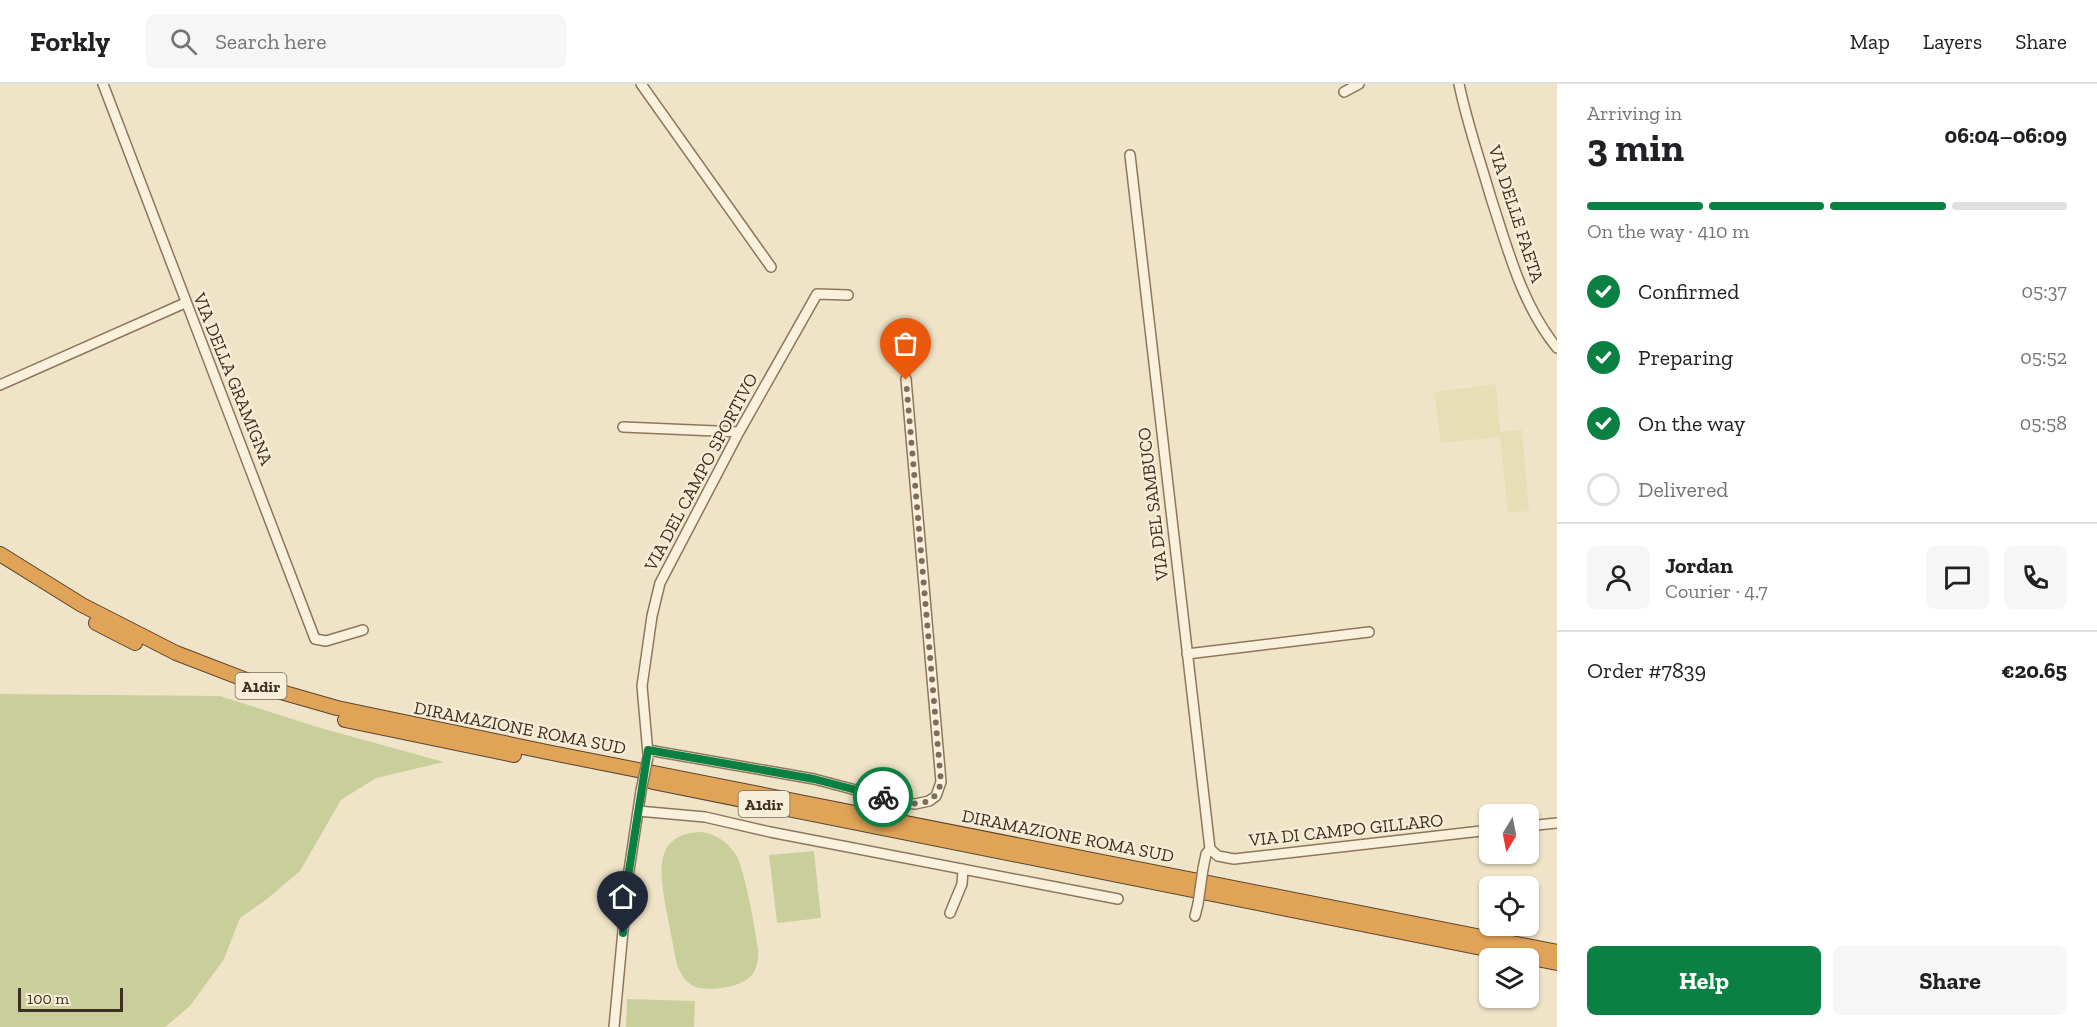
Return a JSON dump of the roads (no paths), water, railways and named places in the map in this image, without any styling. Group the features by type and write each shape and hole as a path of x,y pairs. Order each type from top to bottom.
{"highway":[{"name":"DIRAMAZIONE ROMA SUD","path":"0,554 82,605 176,653 267,688 337,708 547,752 1557,952"},
{"name":"DIRAMAZIONE ROMA SUD","path":"0,564 77,613 151,651 224,682 339,718 454,743 1557,963"}],"street":[{"name":"VIA DELLA GRAMIGNA","path":"103,84 315,639 326,641 363,630"},
{"path":"641,84 771,267"},
{"path":"1344,92 1359,84"},
{"name":"VIA DELLE FAETA","path":"1459,84 1465,114 1512,266 1530,307 1557,348"},
{"name":"VIA DEL SAMBUCO","path":"1130,154 1210,849"},
{"name":"VIA DEL CAMPO SPORTIVO","path":"614,1027 628,877 648,753 642,686 657,594 677,548 817,294 848,295"},
{"path":"0,385 185,303"},
{"path":"648,753 814,779 905,803 922,803 936,796 941,782 906,380"},
{"path":"623,427 739,432"},
{"path":"1187,654 1369,632"},
{"path":"638,812 705,817 770,832 1119,899"},
{"path":"1539,825 1557,823"},
{"name":"VIA DI CAMPO GILLARO","path":"1210,849 1218,856 1234,859 1479,832"},
{"path":"1195,916 1206,854 1210,849"},
{"path":"950,913 961,889 963,869"}]}
